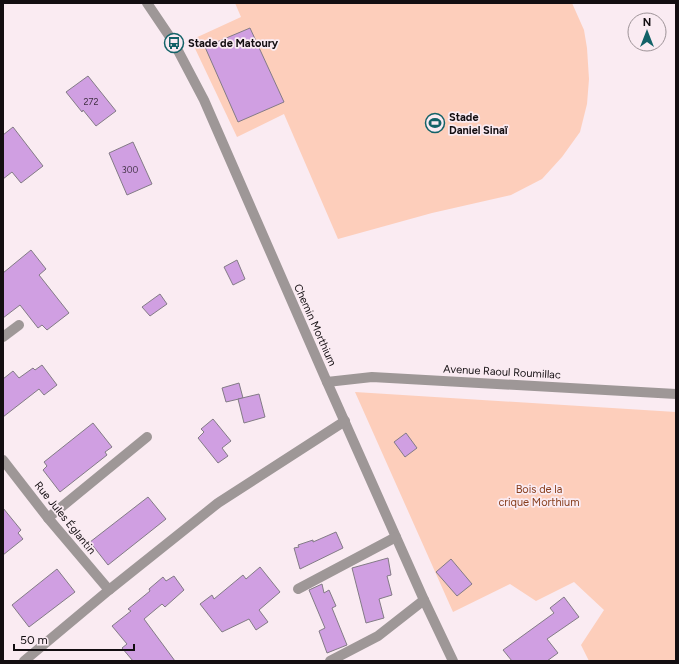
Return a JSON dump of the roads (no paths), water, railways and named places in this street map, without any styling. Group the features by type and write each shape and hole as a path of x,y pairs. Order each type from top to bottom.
{"street":[{"name":"Chemin Morthium","path":"147,3 174,43 204,100 327,382 424,600 453,661"},
{"path":"3,337 19,325"},
{"name":"Avenue Raoul Roumillac","path":"327,382 372,378 676,394"},
{"path":"24,661 109,590 218,504 345,421"},
{"path":"48,518 147,437"},
{"name":"Rue Jules Églantin","path":"3,460 48,518 109,590"},
{"path":"298,590 396,537"},
{"path":"330,661 378,636 424,600"}],"place":[{"name":"Stade de Matoury","path":"174,43"},
{"name":"Stade Daniel Sinaï","path":"435,123"}],"park label":[{"name":"Bois de la crique Morthium","path":"539,495"}]}
